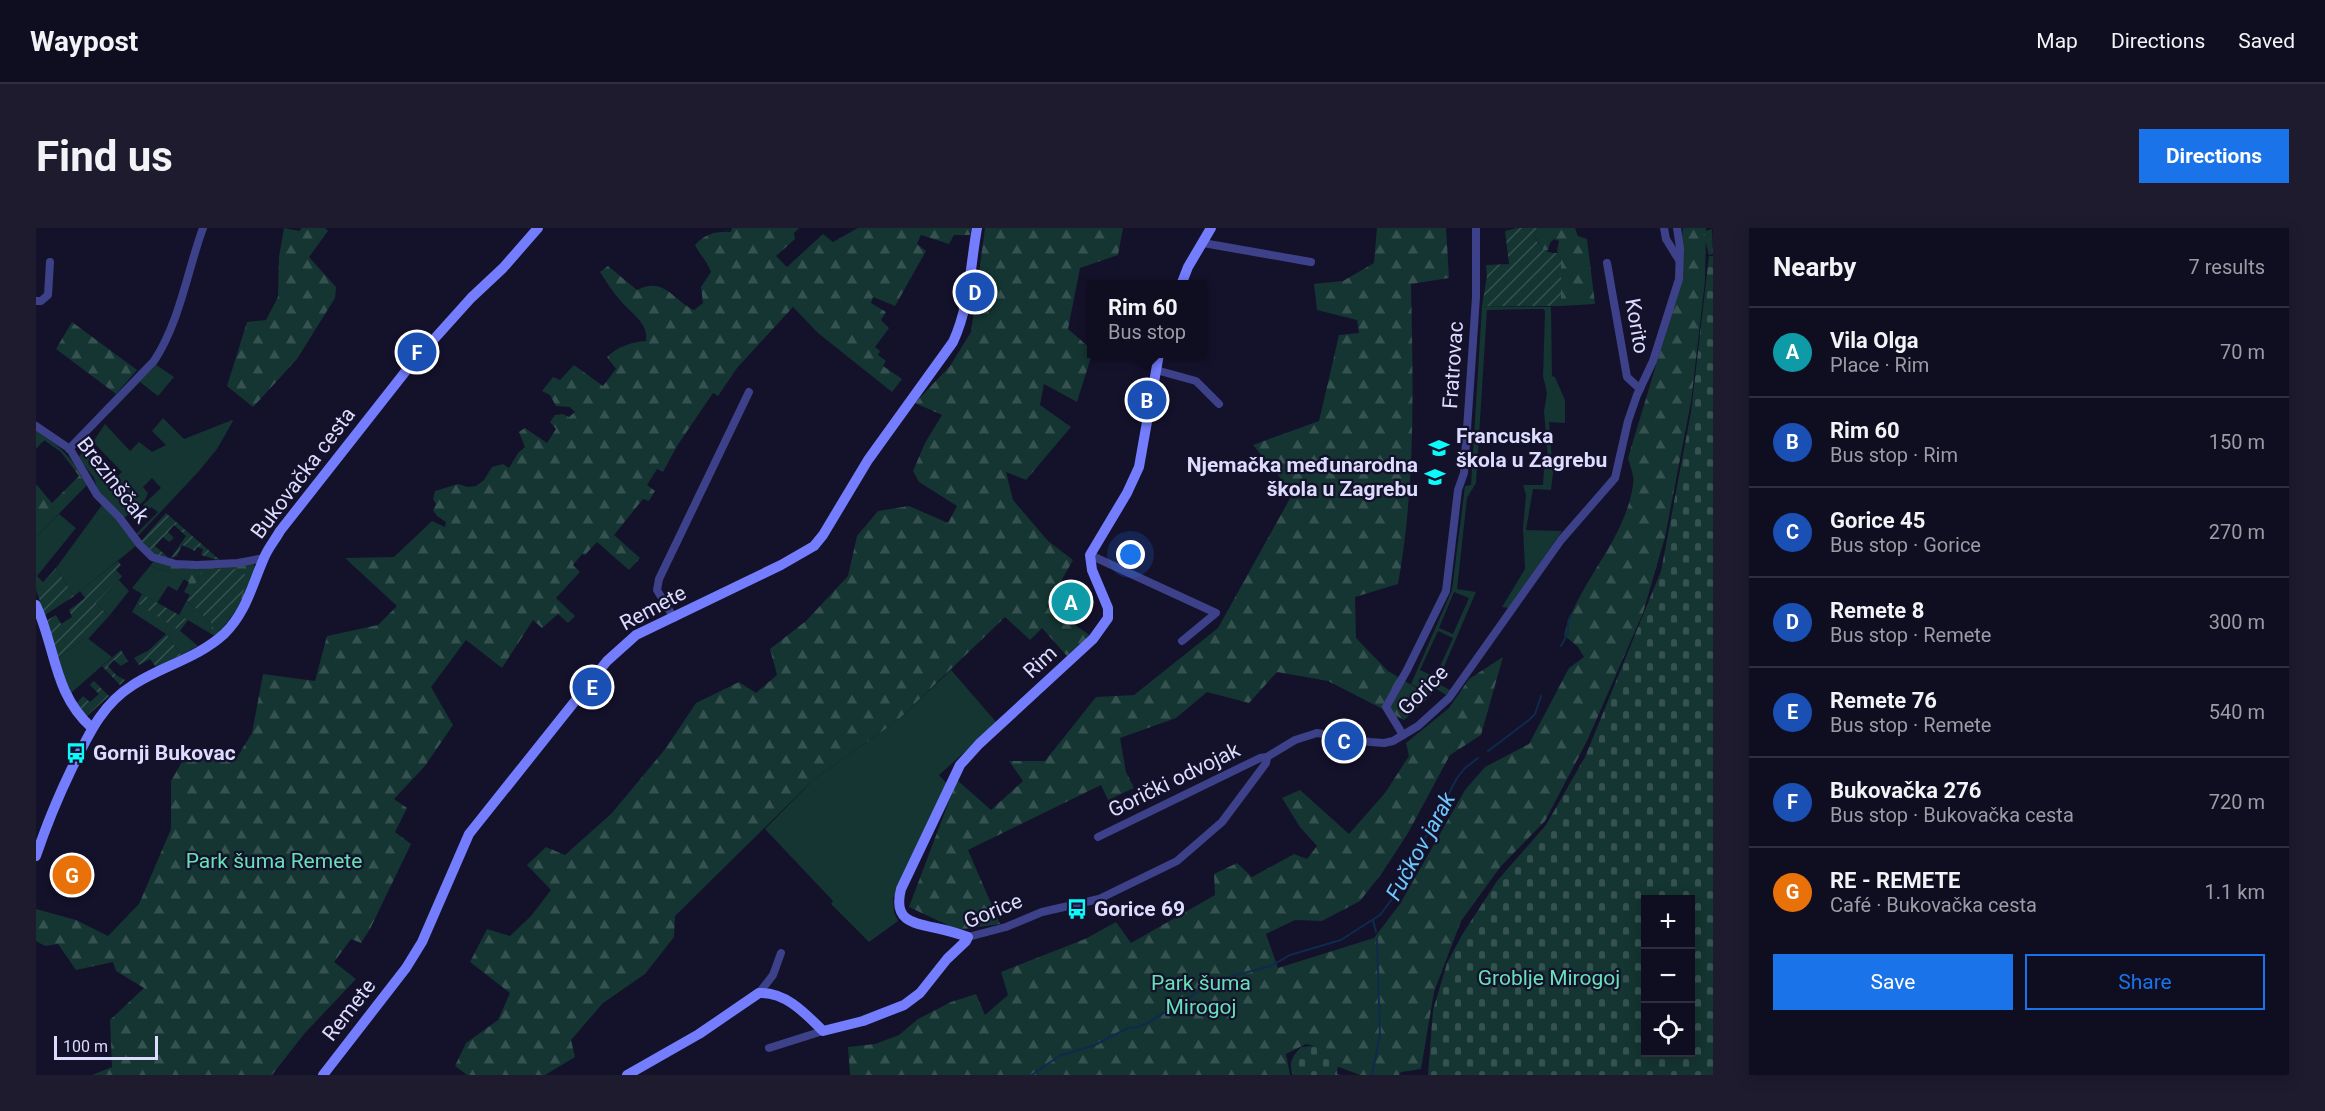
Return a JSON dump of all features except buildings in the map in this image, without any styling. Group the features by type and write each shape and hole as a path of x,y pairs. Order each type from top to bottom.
{"street":[{"path":"69,449 154,361 164,345 174,324 203,228"},
{"name":"Bukovačka cesta","path":"36,856 45,826 101,714 128,688 198,652 225,633 246,605 264,558 280,531 409,367 538,228"},
{"name":"Remete","path":"323,1075 406,968 422,942 470,834 580,694 625,643 636,635 802,555 824,535 868,460 953,342 963,322 977,228"},
{"path":"1183,280 1211,228"},
{"name":"Fratrovac","path":"1403,735 1386,707 1446,591 1458,490 1464,473 1476,297 1476,228"},
{"path":"1664,228 1666,239 1679,260"},
{"name":"Gorice","path":"769,1048 823,1030 863,1021 904,1005 920,993 947,959 968,938 1006,927 1042,912 1099,899 1177,861 1222,822 1266,763 1267,757 1295,740 1317,733 1384,743 1418,726 1449,698 1561,540 1615,478 1628,421 1653,361 1674,296 1679,260 1677,228"},
{"path":"1203,243 1311,262"},
{"path":"36,301 41,301 48,295 50,262"},
{"name":"Korito","path":"1608,264 1627,377 1640,389"},
{"path":"1158,358 1138,467 1127,493 1090,555 1216,613 1182,641"},
{"path":"1156,370 1196,381 1219,404"},
{"path":"674,618 657,590 659,579 749,392"},
{"name":"Brezinščak","path":"36,426 69,449 97,495 119,517 152,557 176,564 197,565 238,563 264,558"},
{"name":"Rim","path":"968,938 907,920 902,916 898,907 901,889 960,765 979,744 1094,639 1103,627 1108,618 1108,608 1092,570 1090,555"},
{"path":"36,604 62,685 77,712 92,728"},
{"name":"Gorički odvojak","path":"1098,837 1260,758 1267,757"},
{"path":"627,1075 699,1034 759,993 773,975 780,953"},
{"path":"759,993 772,994 791,1002 823,1030"}],"green space":[{"path":"284,228 300,231 301,228 325,228 328,231 309,257 336,287 335,298 297,359 253,407 227,386 247,322 266,320 278,297 279,257"},
{"name":"Park šuma Remete","path":"732,228 799,228 794,233 795,239 776,256 787,267 823,234 833,242 858,228 971,228 970,235 954,235 949,244 921,235 917,244 926,251 895,306 873,297 871,303 886,312 881,320 889,328 875,347 880,351 878,355 886,361 883,366 902,379 892,392 818,333 793,307 737,368 718,396 713,393 677,446 663,472 657,469 647,485 655,491 649,501 643,499 614,535 640,558 629,570 597,542 573,565 580,572 556,598 575,616 568,623 558,614 542,628 533,620 502,668 466,640 431,687 453,725 425,766 394,799 407,808 395,832 411,844 361,943 351,939 334,962 356,979 304,1034 272,1075 92,1075 112,1067 110,1020 144,988 116,971 113,962 76,970 58,944 45,946 36,941 36,909 76,920 108,936 139,904 171,829 171,781 187,753 236,759 252,733 263,674 315,681 327,636 378,625 397,606 345,558 394,557 432,521 445,527 446,522 433,510 436,504 433,499 435,491 458,484 468,487 476,486 484,480 492,467 503,464 509,468 518,453 525,447 519,432 525,428 547,443 556,429 550,422 555,415 563,414 569,417 575,412 570,407 556,406 550,395 542,391 553,377 560,380 574,365 603,386 616,369 607,357 615,350 646,341 646,334 641,323 616,296 600,272 608,266 637,290 646,286 661,288 694,310 703,303 701,287 711,272 695,245 707,236 720,232 731,232"},
{"path":"985,228 1123,228 1118,255 1080,268 1068,329 1087,346 1087,358 1091,358 1077,402 1044,384 1040,405 1071,427 1026,480 1006,472 1013,500 1048,541 1073,560 1047,606 1091,636 1067,656 1042,628 1030,640 1005,617 897,721 814,779 675,916 674,937 645,974 603,1003 571,1040 575,1057 545,1075 467,1075 455,1066 466,1043 498,1020 510,993 470,962 487,929 510,936 531,916 551,890 527,865 546,847 565,855 612,813 666,748 696,703 739,682 756,693 777,675 770,649 806,621 848,576 857,536 878,511 909,506 948,523 957,506 919,482 913,471 925,443 942,415 915,403 950,366 971,332"},
{"path":"1377,228 1446,228 1449,278 1411,284 1413,397 1411,472 1398,584 1355,597 1356,638 1388,671 1430,696 1404,720 1328,681 1277,672 1249,703 1207,692 1176,718 1120,738 1126,772 1134,788 1108,800 1101,785 968,850 1000,924 958,930 909,907 957,780 991,810 1023,781 1009,761 1045,761 1096,697 1134,695 1218,628 1293,493 1253,445 1319,421 1339,335 1359,333 1357,320 1317,310 1314,284 1343,281 1374,263"},
{"path":"1517,228 1538,228 1534,235 1540,246 1546,251 1558,253 1561,260 1561,306 1482,306 1487,276 1486,265 1509,264 1505,231"},
{"path":"1538,228 1575,228 1578,236 1587,239 1595,304 1561,306 1561,260 1557,251 1559,241 1554,239 1548,250 1543,251 1534,235"},
{"name":"Park šuma Mirogoj","path":"1683,228 1706,228 1705,281 1691,402 1665,537 1643,613 1587,741 1545,821 1501,866 1461,921 1434,992 1421,1069 1401,1072 1399,1075 1360,1075 1336,1066 1323,1048 1306,1044 1286,1054 1290,1075 850,1075 848,1047 875,1044 899,1035 918,1019 951,1002 976,994 985,1015 1008,995 1001,972 1085,939 1116,922 1131,943 1215,895 1214,874 1237,863 1252,877 1294,854 1307,859 1317,846 1300,827 1282,798 1300,790 1349,834 1385,793 1409,756 1406,743 1449,708 1469,679 1503,657 1481,735 1450,755 1408,833 1382,873 1360,901 1322,921 1295,920 1266,934 1278,968 1374,938 1400,904 1465,790 1485,767 1529,744 1569,668 1584,657 1578,647 1564,635 1580,597 1621,525 1628,505 1633,475 1628,458 1675,302"},
{"path":"1712,229 1713,254 1709,255 1703,232"},
{"name":"Groblje Mirogoj","path":"1709,256 1713,256 1713,1075 1428,1075 1433,1010 1447,963 1497,881 1546,825 1585,757 1661,571 1691,412"},
{"path":"1482,306 1551,307 1552,376 1555,377 1565,400 1565,423 1549,422 1553,473 1551,490 1533,489 1526,530 1562,531 1509,608 1502,607 1525,569 1523,528 1526,495 1523,485 1543,485 1544,469 1548,459 1544,411 1547,393 1543,376 1545,311 1543,309 1487,310 1476,483 1467,498 1457,589 1476,592 1437,683 1450,690 1446,695 1435,688 1431,695 1411,684 1452,590 1465,486 1471,485","holes":["1454,592 1469,598 1453,634 1439,628","1438,631 1453,638 1435,677 1420,670"]},
{"path":"72,322 137,370 116,394 56,349"},
{"path":"155,364 174,377 158,396 140,382 110,413 108,412"},
{"path":"163,418 184,439 233,421 217,449 199,471 138,536 136,534 158,512 151,507 148,510 143,505 161,488 152,478 143,487 148,493 145,500 124,518 98,491 94,478 78,457 84,451 113,480 122,472 93,442 105,424 130,451 139,442 152,452 166,445 152,431"},
{"path":"36,430 66,454 87,485 36,537 36,484 52,503 79,476 61,452 44,440 36,449"},
{"path":"102,505 116,517 136,546 74,596 56,568"},
{"path":"166,513 221,561 201,555 203,549 197,547 195,551 182,545 177,556 171,558 186,536 174,525 168,532 174,538 169,542 163,537 155,546 168,557 151,553 141,541"},
{"path":"59,514 76,528 37,576 44,583 36,590 36,537"},
{"path":"118,561 121,565 116,570 122,576 96,603 109,616 88,639 86,637 57,659 46,621 56,615 61,624 72,617 69,610 85,598 80,591"},
{"path":"154,561 254,563 254,572 252,582 242,602 215,636 208,632 216,623 230,614 201,573 190,595 184,592 189,582 150,566"},
{"path":"150,566 184,579 177,591 168,586 157,603 132,588"},
{"path":"56,568 74,596 45,615 36,590"},
{"path":"211,569 242,569 245,580 243,593 237,605 230,614 214,626 187,600 201,573"},
{"path":"119,580 129,591 109,616 96,603"},
{"path":"142,594 188,620 180,631 137,603"},
{"path":"187,600 214,626 208,632 179,615"},
{"path":"137,603 172,624 198,646 181,655 166,634 132,612"},
{"path":"166,634 181,655 156,667 150,659 139,665 134,658 149,650"},
{"path":"86,637 112,657 70,694 57,659"},
{"path":"121,650 128,661 121,666 114,660 108,666 116,675 125,680 120,685 102,666"},
{"path":"951,670 997,723 939,775 948,785 893,898 894,912 898,921 869,942 831,904 833,901 765,829 814,779 897,721"},
{"path":"94,681 109,696 86,717 76,704 83,696 90,702 99,694 90,685"},
{"path":"1324,1045 1338,1063 1337,1074 1340,1075 1293,1075 1292,1059 1301,1047"}],"waterway":[{"name":"Fučkov jarak","path":"1561,646 1568,633 1568,622 1571,615"},
{"name":"Fučkov jarak","path":"1488,751 1535,714 1541,696"},
{"name":"Fučkov jarak","path":"1032,1075 1059,1056 1095,1045 1128,1028 1139,1027 1151,1021 1217,980 1271,966 1290,955 1341,940 1380,915 1395,895 1457,778 1478,758"},
{"path":"1373,920 1376,932"},
{"path":"1372,1075 1380,1035 1377,939"}],"place":[{"name":"Remete 8","path":"975,292"},
{"name":"Bukovačka 276","path":"417,352"},
{"name":"Rim 60","path":"1147,400"},
{"name":"Francuska škola u Zagrebu","path":"1439,448"},
{"name":"Njemačka međunarodna škola u Zagrebu","path":"1435,477"},
{"name":"Vila Olga","path":"1071,602"},
{"name":"Remete 76","path":"592,687"},
{"name":"Gorice 45","path":"1344,741"},
{"name":"Gornji Bukovac","path":"76,753"},
{"name":"RE - REMETE","path":"72,875"},
{"name":"Gorice 69","path":"1077,909"}]}
